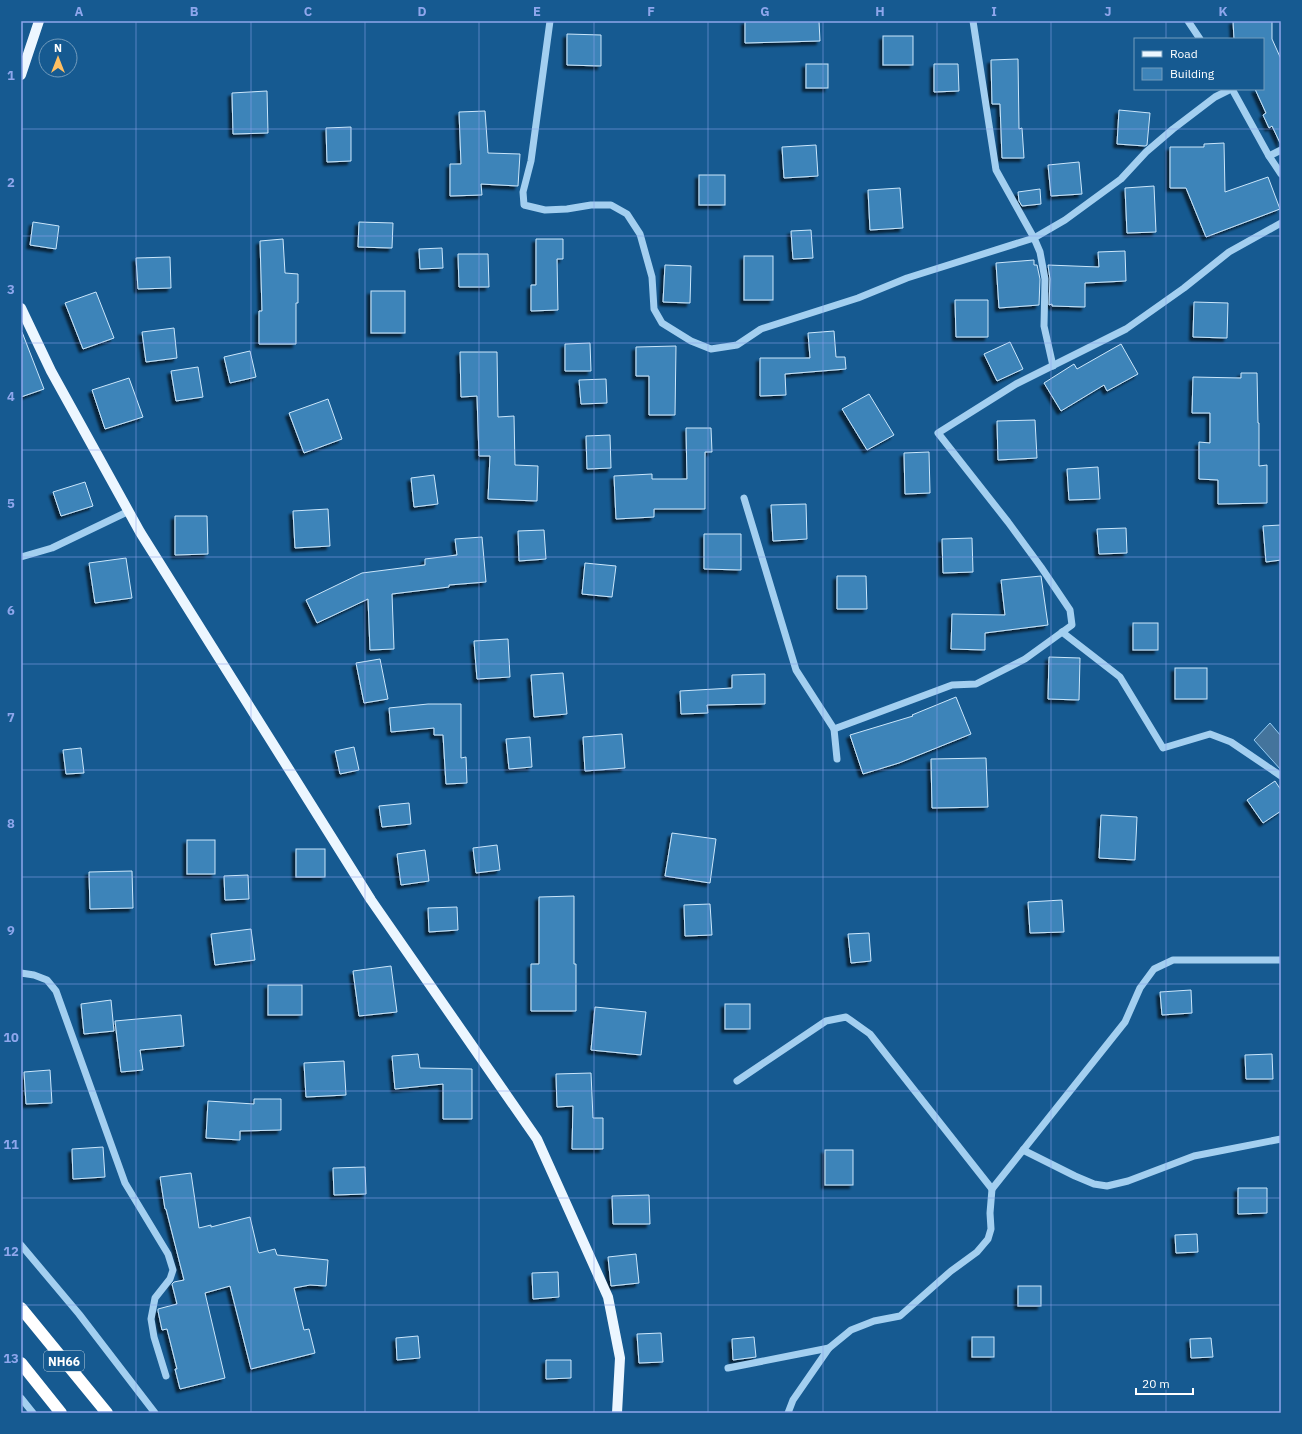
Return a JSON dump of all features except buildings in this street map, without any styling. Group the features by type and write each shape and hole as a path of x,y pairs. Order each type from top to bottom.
{"highway":[{"name":"NH66","path":"21,1308 107,1413"},
{"name":"NH66","path":"21,1363 61,1413"}],"main road":[{"path":"21,75 39,21"},
{"path":"21,308 51,371 140,532 371,900 537,1140 608,1297 620,1358 617,1413"}],"street":[{"path":"550,21 531,161 523,192 524,205 545,210 591,205 611,205 627,214 640,234 652,277 654,309 662,323 691,341 711,349 736,345 761,329 858,298 908,278 1034,238 1065,220 1121,179 1146,152 1173,129 1215,97 1229,90"},
{"path":"973,21 996,170 1034,238 1040,252 1045,279 1044,326 1053,366"},
{"path":"1188,21 1199,38"},
{"path":"1232,90 1269,156 1281,174"},
{"path":"1269,156 1281,150"},
{"path":"834,728 952,685 976,684 1025,658 1072,625 1070,610 1008,522 938,433 1016,384 1126,329 1184,288 1229,252 1281,223"},
{"path":"744,498 796,670 834,728 837,759"},
{"path":"21,558 52,548 129,511"},
{"path":"1062,632 1120,677 1163,748 1210,734 1231,742 1281,776"},
{"path":"788,1413 793,1400 829,1348 851,1330 874,1321 900,1316 952,1271 977,1252 988,1239 991,1230 990,1213 992,1189 1125,1022 1140,988 1154,969 1173,960 1281,960"},
{"path":"21,973 34,975 47,980 56,991 125,1183 168,1254 173,1270 170,1280 155,1298 151,1319 154,1337 166,1376"},
{"path":"737,1081 826,1021 846,1017 870,1034 992,1189"},
{"path":"1023,1150 1075,1176 1094,1184 1107,1186 1128,1181 1194,1156 1281,1139"},
{"path":"21,1245 79,1314 155,1413"},
{"path":"728,1368 829,1348"},
{"path":"21,1398 33,1413"}],"water":[{"path":"1270,723 1281,736 1281,770 1254,740"}]}
